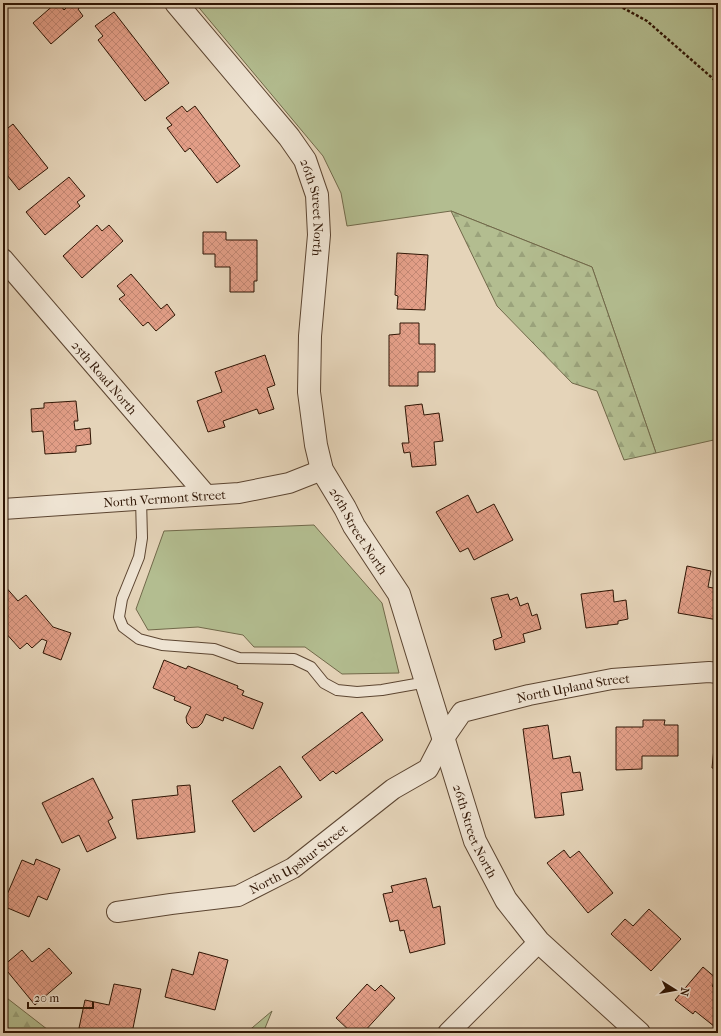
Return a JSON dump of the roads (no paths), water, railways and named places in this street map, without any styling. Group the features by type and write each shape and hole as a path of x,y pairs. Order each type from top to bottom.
{"street":[{"name":"26th Street North","path":"176,3 289,137 304,160 317,195 319,236 310,336 309,392 316,445 322,470 354,526 399,594 475,841 506,900 539,942 639,1033"},
{"name":"25th Road North","path":"3,259 206,495"},
{"name":"North Vermont Street","path":"3,508 239,493 289,483 322,470"},
{"name":"North Upland Street","path":"444,738 462,712 529,695 612,679 709,672 718,673"},
{"name":"North Upshur Street","path":"117,912 238,896 292,868 393,789 428,769 444,738"},
{"path":"448,1033 539,942"}],"lane":[{"path":"141,499 142,538 139,557 122,599 119,617 123,627 139,639 162,645 214,649 239,658 294,659 311,667 324,683 336,690 357,692 382,690 427,682"}]}
